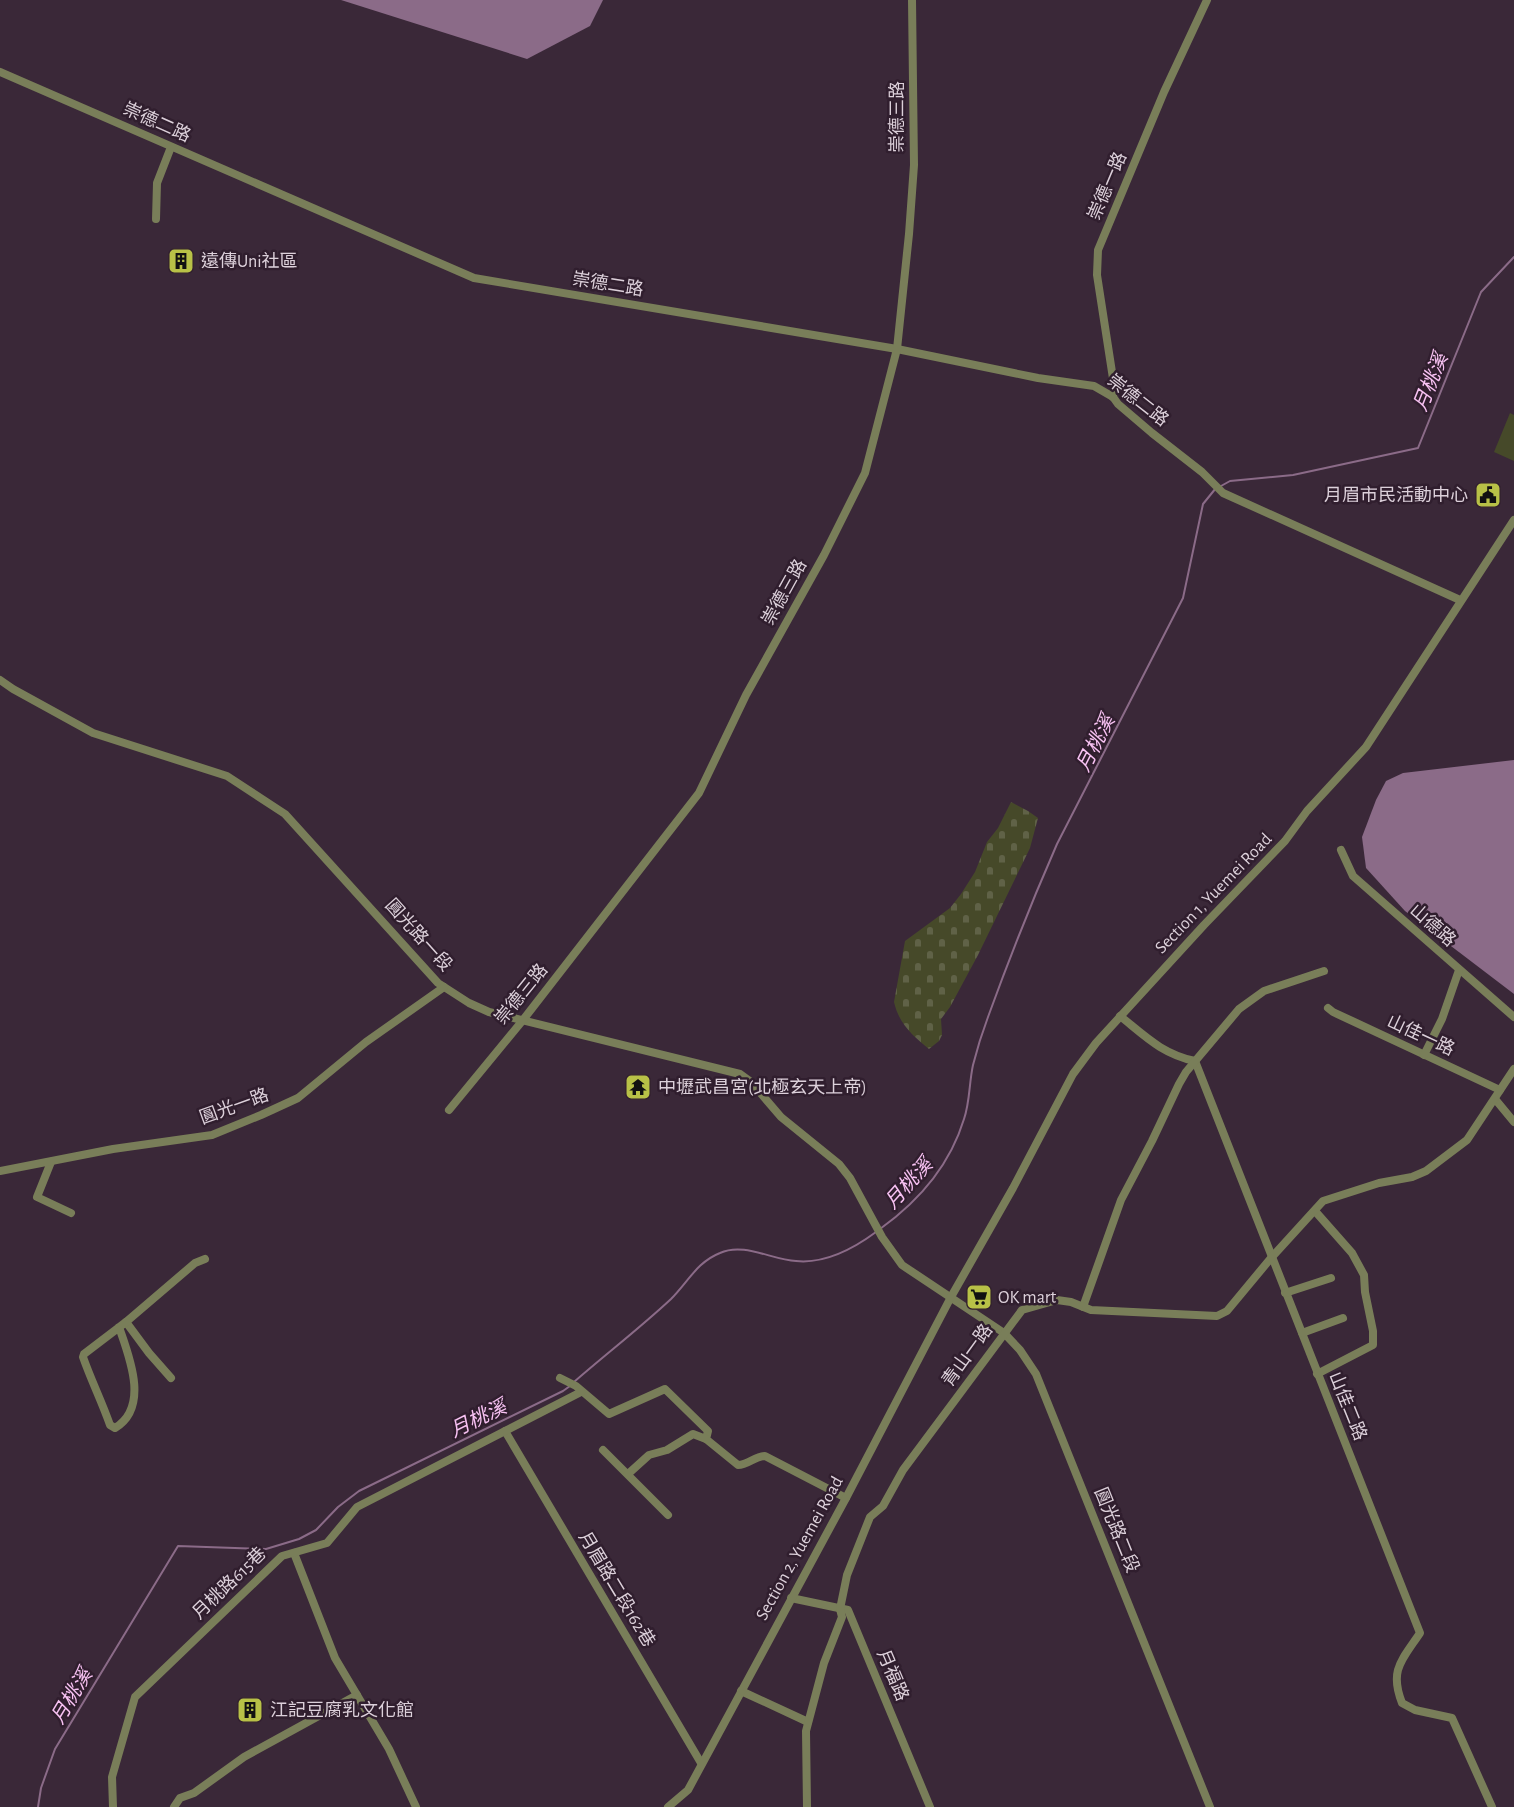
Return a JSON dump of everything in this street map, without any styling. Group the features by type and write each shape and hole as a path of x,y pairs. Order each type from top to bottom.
{"street":[{"name":"崇德三路","path":"449,1110 523,1020 699,793 746,695 824,555 866,473 897,349 914,165 912,0"},
{"name":"崇德一路","path":"1113,397 1114,386 1097,275 1098,250 1164,92 1207,0"},
{"name":"崇德二路","path":"0,72 474,278 897,349 1038,378 1087,384 1113,397 1123,408 1202,472 1223,493 1460,600"},
{"path":"156,219 157,183 171,147"},
{"name":"Section 1, Yuemei Road","path":"951,1297 1013,1188 1073,1074 1120,1016 1285,841 1307,811 1366,747 1514,520"},
{"name":"圓光路一段","path":"0,680 93,733 227,776 285,814 444,987 470,1003 489,1012 740,1074 752,1082 781,1117 839,1164 850,1178 882,1237 902,1265 951,1297"},
{"name":"山德路","path":"1341,850 1353,876 1514,1017"},
{"path":"1083,1307 1121,1200 1179,1084 1195,1061 1239,1009 1264,991 1324,970"},
{"path":"1424,1055 1442,1019 1459,970"},
{"name":"圓光一路","path":"0,1171 113,1149 212,1135 261,1115 298,1098 366,1042 444,987"},
{"name":"山佳一路","path":"1328,1008 1500,1090"},
{"path":"1120,1016 1167,1051 1177,1057 1195,1061"},
{"name":"山佳二路","path":"1195,1061 1420,1633 1397,1670 1396,1687 1402,1704 1415,1710 1452,1718 1492,1807"},
{"name":"青山一路","path":"807,1807 806,1731 824,1663 842,1617 840,1609 847,1575 870,1517 883,1506 903,1470 1022,1310 1058,1300 1091,1310 1217,1316 1234,1305 1271,1258 1323,1201 1379,1183 1412,1177 1426,1171 1467,1140 1514,1069"},
{"path":"1495,1099 1514,1122"},
{"path":"51,1162 38,1197 72,1214"},
{"path":"1315,1211 1352,1253 1365,1275 1365,1292 1373,1331 1373,1345 1317,1374"},
{"path":"122,1324 135,1390 124,1421 115,1428 110,1425 83,1357 92,1348 195,1263 205,1259"},
{"path":"1285,1293 1331,1278"},
{"name":"圓光路二段","path":"951,1297 1004,1333 1020,1350 1036,1374 1210,1807"},
{"name":"Section 2, Yuemei Road","path":"668,1807 688,1790 846,1498 951,1297"},
{"path":"1302,1333 1343,1318"},
{"path":"122,1324 171,1378"},
{"path":"560,1378 579,1389 609,1414 665,1389 708,1431 706,1439"},
{"name":"月桃路615巷","path":"113,1807 112,1777 135,1697 282,1556 327,1543 357,1508 505,1431 579,1389"},
{"name":"月眉路二段162巷","path":"505,1431 701,1763"},
{"path":"628,1474 649,1455 667,1450 693,1434 706,1439 738,1465 765,1456 846,1498"},
{"path":"603,1450 668,1515"},
{"path":"294,1553 335,1658 389,1749 416,1807"},
{"path":"790,1598 840,1609"},
{"name":"月福路","path":"840,1609 848,1610 930,1807"},
{"path":"741,1691 808,1722"},
{"path":"174,1807 180,1798 194,1793 243,1757 357,1695"}],"green space":[{"path":"1510,413 1514,415 1514,461 1494,452"},
{"path":"1011,802 1038,818 1030,848 978,955 941,1019 942,1035 939,1041 929,1049 903,1023 894,1002 905,941 950,908 961,894 975,872 987,842 998,828"}],"shaded area":[{"path":"341,0 603,0 590,26 527,59"},
{"path":"1514,760 1514,994 1405,911 1366,868 1362,837 1386,781 1403,773"}],"waterway":[{"name":"月桃溪","path":"1221,486 1230,481 1293,475 1418,448 1481,292 1514,257"},
{"name":"月桃溪","path":"880,1229 908,1206 931,1181 942,1167 958,1136 966,1113 973,1065 980,1041 1021,930 1057,844 1183,598 1203,504 1216,488"},
{"name":"月桃溪","path":"574,1382 671,1299 699,1267 720,1253 739,1249 787,1260 818,1260 838,1254 876,1232"},
{"name":"月桃溪","path":"38,1807 41,1788 55,1749 178,1546 266,1549 299,1539 316,1530 338,1507 359,1491 570,1386"}],"place":[{"name":"遠傳Uni社區","path":"181,261"},
{"name":"月眉市民活動中心","path":"1488,495"},
{"name":"中壢武昌宮(北極玄天上帝)","path":"638,1087"},
{"name":"OK mart","path":"979,1297"},
{"name":"江記豆腐乳文化館","path":"250,1710"}]}
